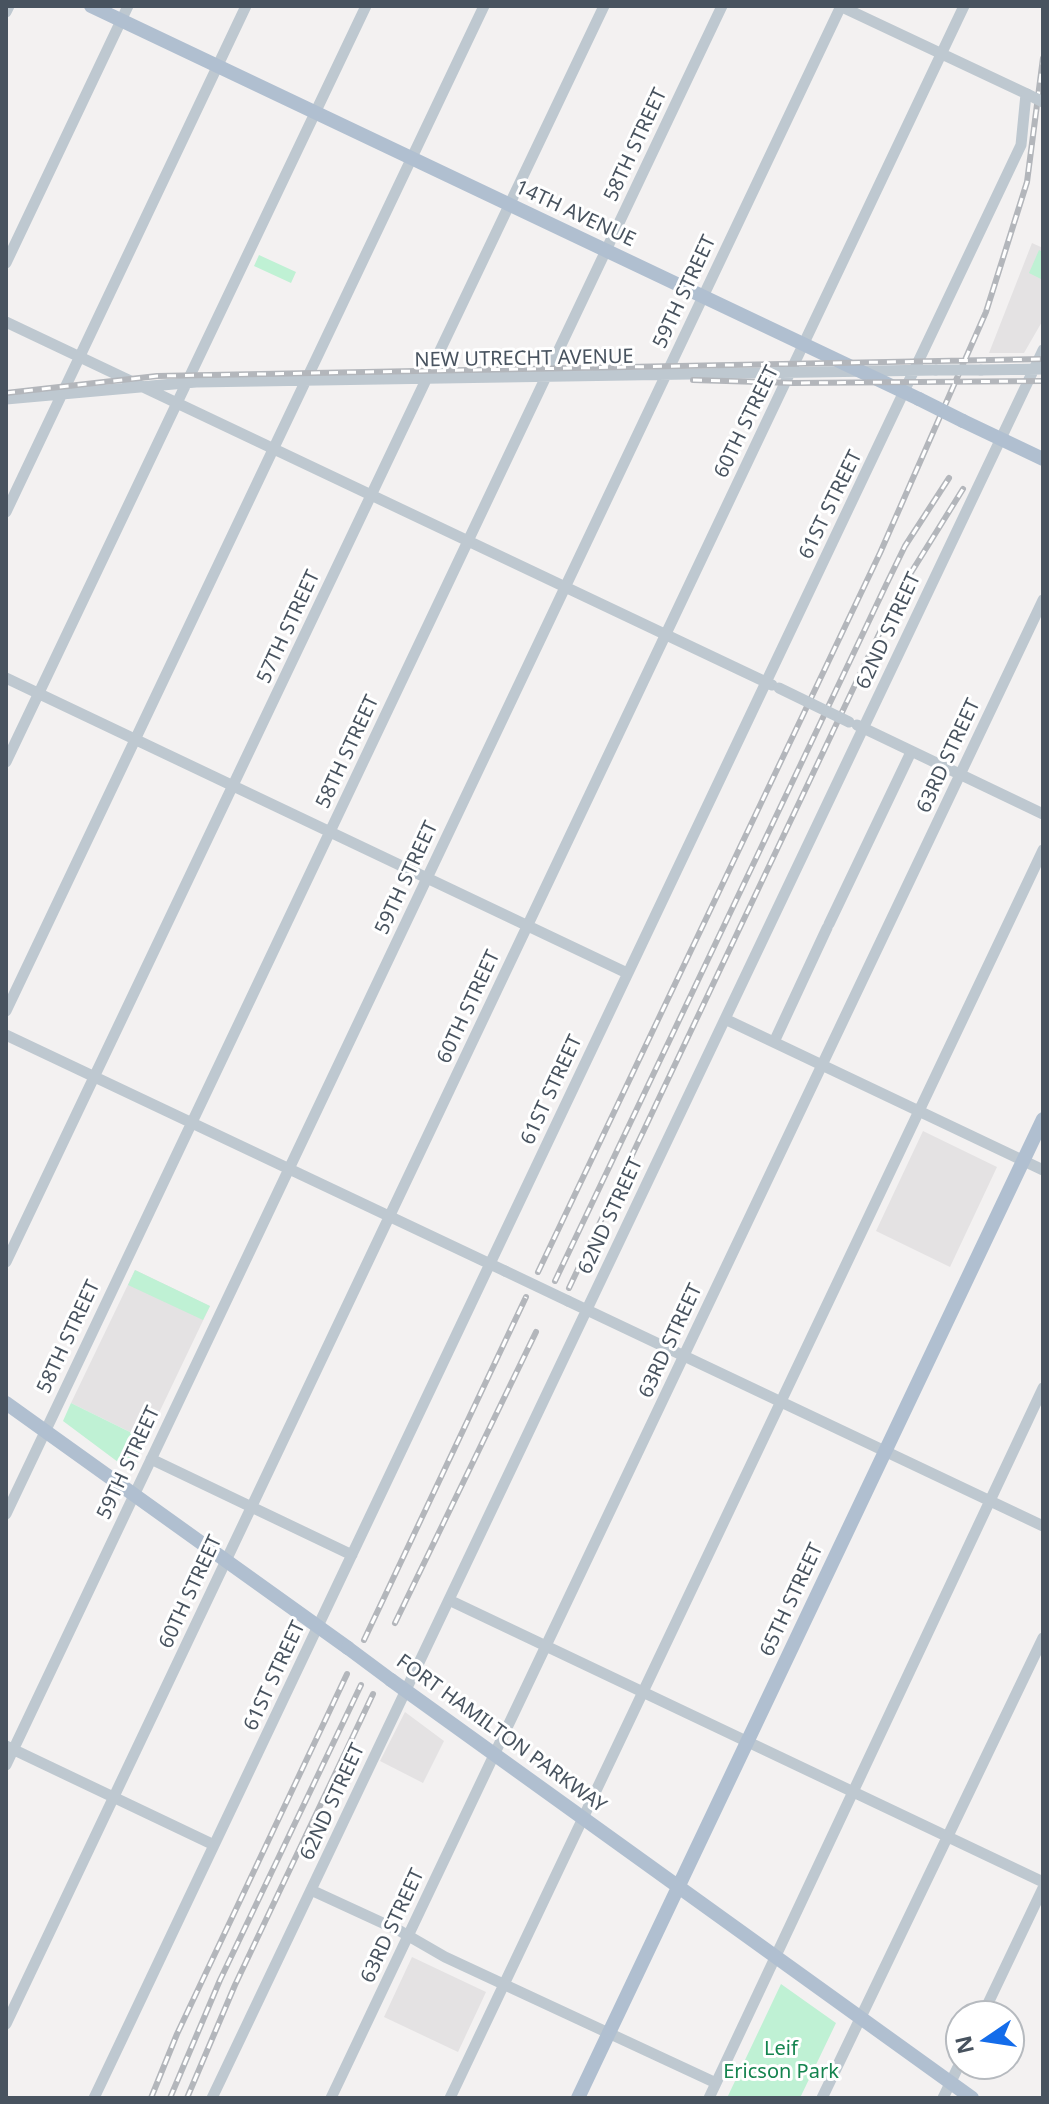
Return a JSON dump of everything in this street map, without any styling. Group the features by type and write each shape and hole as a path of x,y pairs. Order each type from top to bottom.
{"main road":[{"name":"14TH AVENUE","path":"91,6 1043,459"},
{"name":"65TH STREET","path":"578,2098 1043,1119"},
{"name":"FORT HAMILTON PARKWAY","path":"6,1403 972,2098"}],"street":[{"path":"6,12 9,6"},
{"path":"6,263 128,6"},
{"path":"6,512 246,6"},
{"path":"6,762 366,6"},
{"path":"6,1011 484,6"},
{"name":"57TH STREET","path":"6,1262 604,6"},
{"name":"58TH STREET","path":"6,1514 722,6"},
{"path":"841,6 1043,102"},
{"name":"59TH STREET","path":"6,1765 10,1748 134,1495 841,6"},
{"name":"60TH STREET","path":"6,2024 964,6"},
{"name":"61ST STREET","path":"94,2098 214,1845 323,1631 352,1555 1021,145 1026,94"},
{"path":"6,322 1043,814"},
{"name":"62ND STREET","path":"212,2098 1001,439 1038,369 1043,350"},
{"name":"NEW UTRECHT AVENUE","path":"6,399 186,383 1038,369"},
{"name":"63RD STREET","path":"331,2098 1043,600"},
{"path":"6,678 627,973"},
{"path":"774,1042 911,752"},
{"path":"450,2098 1043,850"},
{"path":"725,1019 1043,1170"},
{"path":"6,1035 1043,1526"},
{"path":"709,2098 1043,1388"},
{"path":"151,1459 352,1555"},
{"path":"449,1600 1043,1885 989,2000"},
{"path":"822,2098 1043,1638"},
{"path":"10,1748 214,1845"},
{"path":"311,1890 445,1957 716,2083"},
{"path":"943,2098 951,2082"}],"shaded area":[{"path":"1032,243 1043,248 1043,320 1024,353 989,353"},
{"path":"923,1131 997,1167 950,1267 876,1231"},
{"path":"135,1270 210,1306 146,1440 71,1403"},
{"path":"405,1712 444,1741 423,1783 380,1761"},
{"path":"412,1957 486,1992 458,2052 384,2017"}],"green space":[{"path":"1039,250 1043,252 1043,280 1029,273"},
{"path":"259,255 296,272 291,283 254,266"},
{"path":"135,1270 210,1306 203,1320 128,1285"},
{"path":"71,1403 146,1440 130,1471 63,1421"},
{"name":"Leif Ericson Park","path":"781,1984 836,2023 800,2098 727,2098"}],"railway":[{"path":"538,1272 880,553 986,312 1027,182 1043,58"},
{"path":"6,393 157,376 1043,359"},
{"path":"693,380 793,383 1043,381"},
{"path":"555,1281 905,546 949,478"},
{"path":"569,1288 899,592 963,489"},
{"path":"364,1640 526,1297"},
{"path":"395,1623 536,1332"},
{"path":"151,2098 177,2034 347,1674"},
{"path":"170,2098 220,1980 361,1685"},
{"path":"187,2098 235,1985 373,1694"}]}
